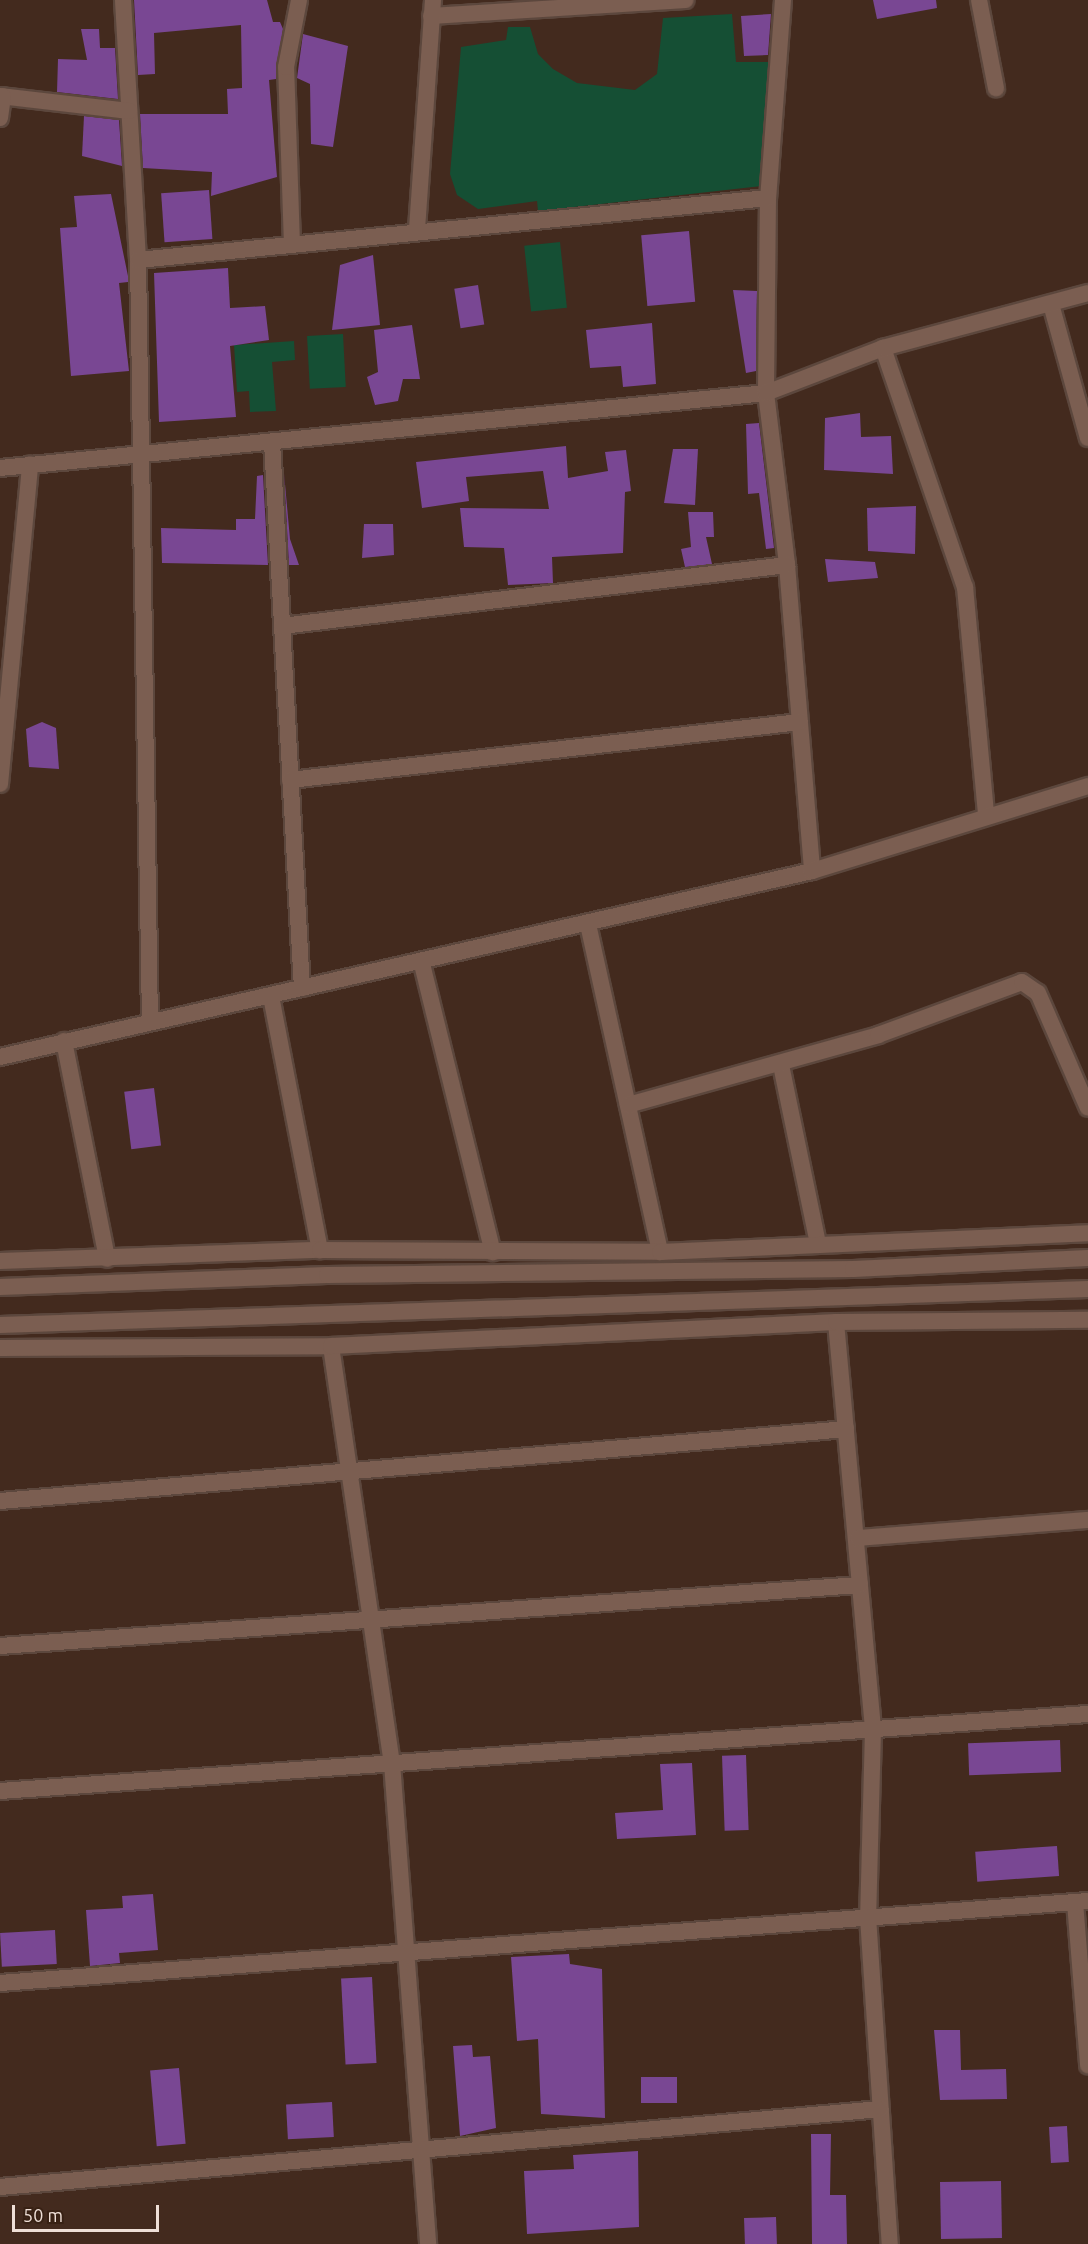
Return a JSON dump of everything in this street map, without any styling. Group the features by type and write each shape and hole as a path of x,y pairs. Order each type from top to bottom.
{"street":[{"path":"123,0 138,260 139,453 150,1022"},
{"path":"292,245 286,67 299,0"},
{"path":"417,230 432,8 685,0"},
{"path":"783,0 768,198 766,393 787,566 812,871"},
{"path":"979,0 996,88"},
{"path":"0,118 1,96 129,111"},
{"path":"138,260 417,230 768,198"},
{"path":"0,468 766,393 883,348 1088,293"},
{"path":"1051,304 1088,438"},
{"path":"883,348 965,587 986,814"},
{"path":"272,441 302,988"},
{"path":"0,784 30,464"},
{"path":"282,626 787,566"},
{"path":"290,780 800,722"},
{"path":"0,1058 64,1041 422,964 812,871 986,814 1088,786"},
{"path":"588,924 660,1252"},
{"path":"422,964 493,1252"},
{"path":"628,1105 781,1065 1022,982 1038,993 1087,1104"},
{"path":"271,996 321,1250"},
{"path":"64,1041 107,1259"},
{"path":"781,1065 818,1244"},
{"path":"0,1261 321,1250 660,1252 1088,1233"},
{"path":"0,1287 327,1275 853,1269 1088,1258"},
{"path":"0,1325 1088,1289"},
{"path":"0,1348 331,1346 836,1322 1088,1320"},
{"path":"836,1322 858,1538 873,1730 868,1917 890,2244"},
{"path":"331,1346 347,1470 392,1763 428,2244"},
{"path":"0,1501 846,1429"},
{"path":"858,1538 1088,1520"},
{"path":"0,1646 369,1618 860,1585"},
{"path":"0,1791 1088,1714"},
{"path":"0,1983 1082,1902 1088,2065"},
{"path":"0,2187 421,2152 881,2109"}],"green space":[{"path":"732,14 736,62 770,62 770,185 538,211 537,201 478,209 457,195 450,174 461,47 506,40 508,27 530,27 538,54 553,69 577,83 635,90 657,74 663,18"},
{"path":"560,242 567,308 531,311 524,246"},
{"path":"343,334 346,387 310,389 307,336"},
{"path":"294,341 295,360 272,362 276,411 250,412 249,391 237,392 234,345"}],"building":[{"path":"134,0 267,0 273,22 280,22 283,29 276,79 269,80 277,177 211,196 212,172 143,168 140,114 228,114 227,89 242,88 241,25 154,33 155,74 138,75"},
{"path":"873,0 936,0 937,8 877,19"},
{"path":"771,14 768,55 744,56 741,16"},
{"path":"81,29 99,29 100,48 115,48 118,99 57,92 58,59 87,60"},
{"path":"303,34 348,46 333,147 311,144 310,84 297,78"},
{"path":"84,116 119,120 122,166 82,156"},
{"path":"209,190 212,239 165,242 161,193"},
{"path":"111,194 128,276 128,282 119,283 129,371 71,376 60,228 77,227 74,196"},
{"path":"689,231 695,302 647,306 641,235"},
{"path":"373,255 380,325 332,330 340,265"},
{"path":"228,268 230,308 265,306 269,340 230,346 236,417 159,422 154,273"},
{"path":"478,285 484,325 461,328 454,289"},
{"path":"733,290 757,291 756,371 746,373"},
{"path":"652,323 656,384 623,387 621,366 590,368 586,330"},
{"path":"412,325 420,379 403,379 398,401 375,405 367,377 378,372 374,330"},
{"path":"860,413 861,437 891,436 893,474 824,470 825,418"},
{"path":"759,423 774,548 766,549 759,493 748,494 746,424"},
{"path":"566,446 568,478 608,471 605,452 626,450 631,491 625,492 623,553 552,557 553,583 508,585 504,548 464,547 460,508 549,509 543,471 466,477 469,501 422,508 416,462"},
{"path":"673,449 698,449 695,505 664,503"},
{"path":"284,473 290,539 299,565 289,565"},
{"path":"263,475 268,565 162,563 161,528 236,530 236,519 255,519 257,476"},
{"path":"916,506 915,554 868,551 867,508"},
{"path":"688,512 713,512 714,537 706,537 712,564 685,567 681,549 691,547"},
{"path":"364,524 393,524 394,555 362,558"},
{"path":"825,559 875,562 878,578 828,582"},
{"path":"42,722 56,728 59,769 29,767 26,729"},
{"path":"154,1088 161,1146 131,1149 124,1092"},
{"path":"1060,1740 1061,1772 969,1775 968,1743"},
{"path":"746,1755 749,1830 725,1831 722,1756"},
{"path":"692,1763 696,1835 617,1839 615,1813 663,1810 660,1764"},
{"path":"1057,1846 1059,1876 977,1882 975,1852"},
{"path":"153,1894 158,1950 119,1953 120,1963 90,1966 86,1910 123,1908 122,1896"},
{"path":"55,1930 57,1964 2,1967 0,1933"},
{"path":"569,1954 570,1964 602,1969 605,2118 541,2114 538,2039 517,2041 511,1957"},
{"path":"372,1977 377,2063 346,2065 341,1979"},
{"path":"934,2030 960,2030 961,2070 1006,2069 1007,2099 940,2100"},
{"path":"472,2045 473,2057 490,2056 496,2128 460,2136 453,2046"},
{"path":"179,2068 186,2144 157,2146 150,2071"},
{"path":"641,2077 677,2077 677,2103 641,2103"},
{"path":"332,2102 334,2137 288,2139 286,2104"},
{"path":"1067,2126 1069,2162 1051,2163 1049,2127"},
{"path":"811,2134 831,2134 830,2195 846,2195 847,2244 812,2244"},
{"path":"638,2151 639,2227 527,2234 524,2171 574,2169 573,2155"},
{"path":"1001,2181 1002,2238 941,2239 940,2182"},
{"path":"776,2217 777,2244 745,2244 744,2218"}]}
